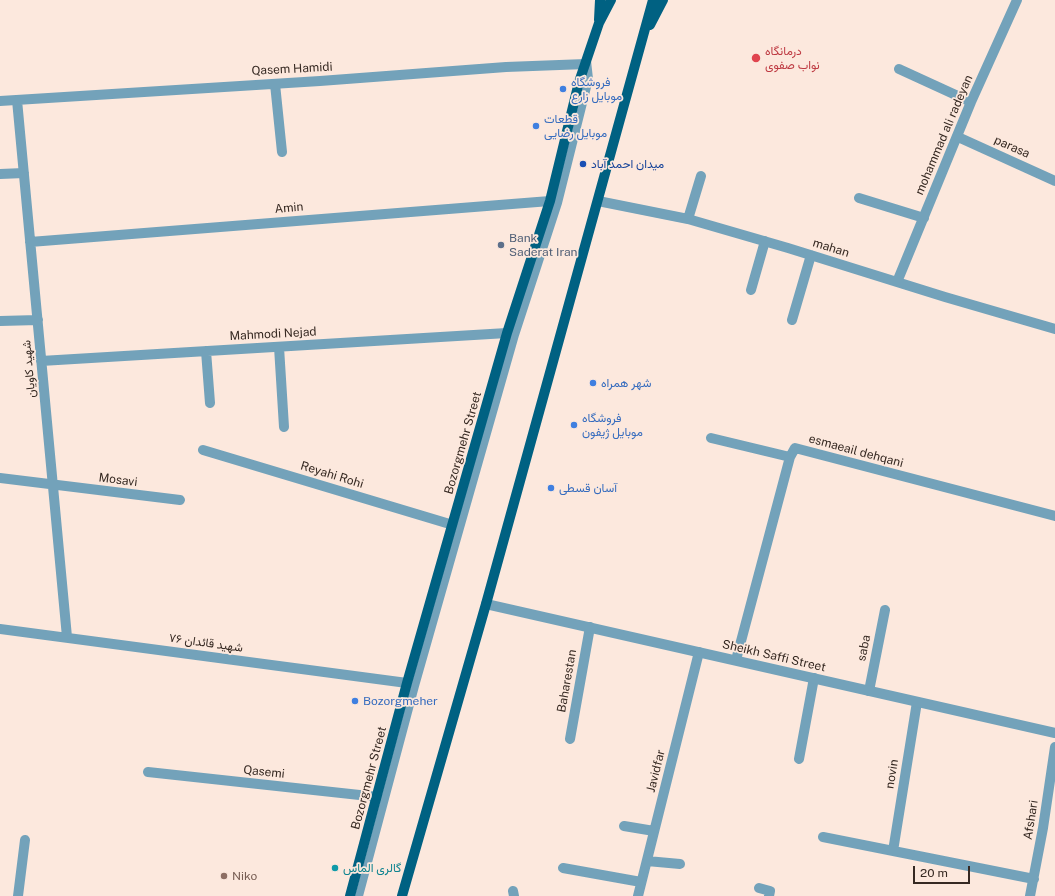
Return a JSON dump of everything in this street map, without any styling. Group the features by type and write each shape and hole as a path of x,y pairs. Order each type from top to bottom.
{"main road":[{"path":"599,23 600,0"},
{"name":"Bozorgmehr Street","path":"350,896 378,797 407,683 507,333 550,201 579,82 599,23 611,0"},
{"path":"405,894 653,0"},
{"path":"642,41 663,0"}],"street":[{"name":"mohammad ali radeyan","path":"897,282 958,137 971,102 1017,0"},
{"name":"Qasem Hamidi","path":"0,101 275,84 506,66 587,62"},
{"path":"899,69 971,102"},
{"path":"275,84 282,152"},
{"name":"شهید کاویان","path":"17,100 67,637"},
{"name":"parasa","path":"958,137 1055,181"},
{"path":"0,174 24,173"},
{"path":"688,219 701,176"},
{"path":"859,198 924,218"},
{"name":"Amin","path":"30,242 550,201"},
{"name":"mahan","path":"598,201 688,219 1055,329"},
{"path":"752,290 764,241"},
{"path":"792,320 811,255"},
{"path":"0,321 38,320"},
{"name":"Mahmodi Nejad","path":"41,361 507,333"},
{"path":"279,347 284,427"},
{"path":"206,351 210,403"},
{"path":"711,438 790,457 736,660"},
{"name":"esmaeail dehqani","path":"790,457 795,448 1055,516"},
{"name":"Reyahi Rohi","path":"203,450 453,525"},
{"name":"Mosavi","path":"0,478 180,500"},
{"name":"Sheikh Saffi Street","path":"486,604 1055,733"},
{"name":"saba","path":"869,691 885,610"},
{"name":"Baharestan","path":"570,739 590,627"},
{"name":"شهید قائدان ۷۶","path":"0,629 407,683"},
{"name":"Javidfar","path":"638,896 699,652"},
{"path":"799,759 814,678"},
{"name":"novin","path":"893,851 917,702"},
{"name":"Afshari","path":"1030,896 1055,747"},
{"name":"Qasemi","path":"148,772 378,797"},
{"path":"624,826 654,831"},
{"path":"823,837 1034,878"},
{"path":"18,896 25,840"},
{"path":"646,861 680,864"},
{"path":"563,868 641,882"},
{"path":"759,888 770,891 769,896"}],"lane":[{"path":"359,896 415,686 515,335 558,203 589,79 587,62"}],"place":[{"name":"درمانگاه نواب صفوی","path":"756,58"},
{"name":"فروشگاه موبایل زارع","path":"563,89"},
{"name":"قطعات موبایل رضایی","path":"536,126"},
{"name":"میدان احمد آباد","path":"583,164"},
{"name":"Bank Saderat Iran","path":"501,245"},
{"name":"شهر همراه","path":"593,383"},
{"name":"فروشگاه موبایل ژیفون","path":"574,425"},
{"name":"آسان قسطی","path":"551,488"},
{"name":"Bozorgmeher","path":"355,701"},
{"name":"گالری الماس","path":"335,868"},
{"name":"Niko","path":"224,876"}]}
